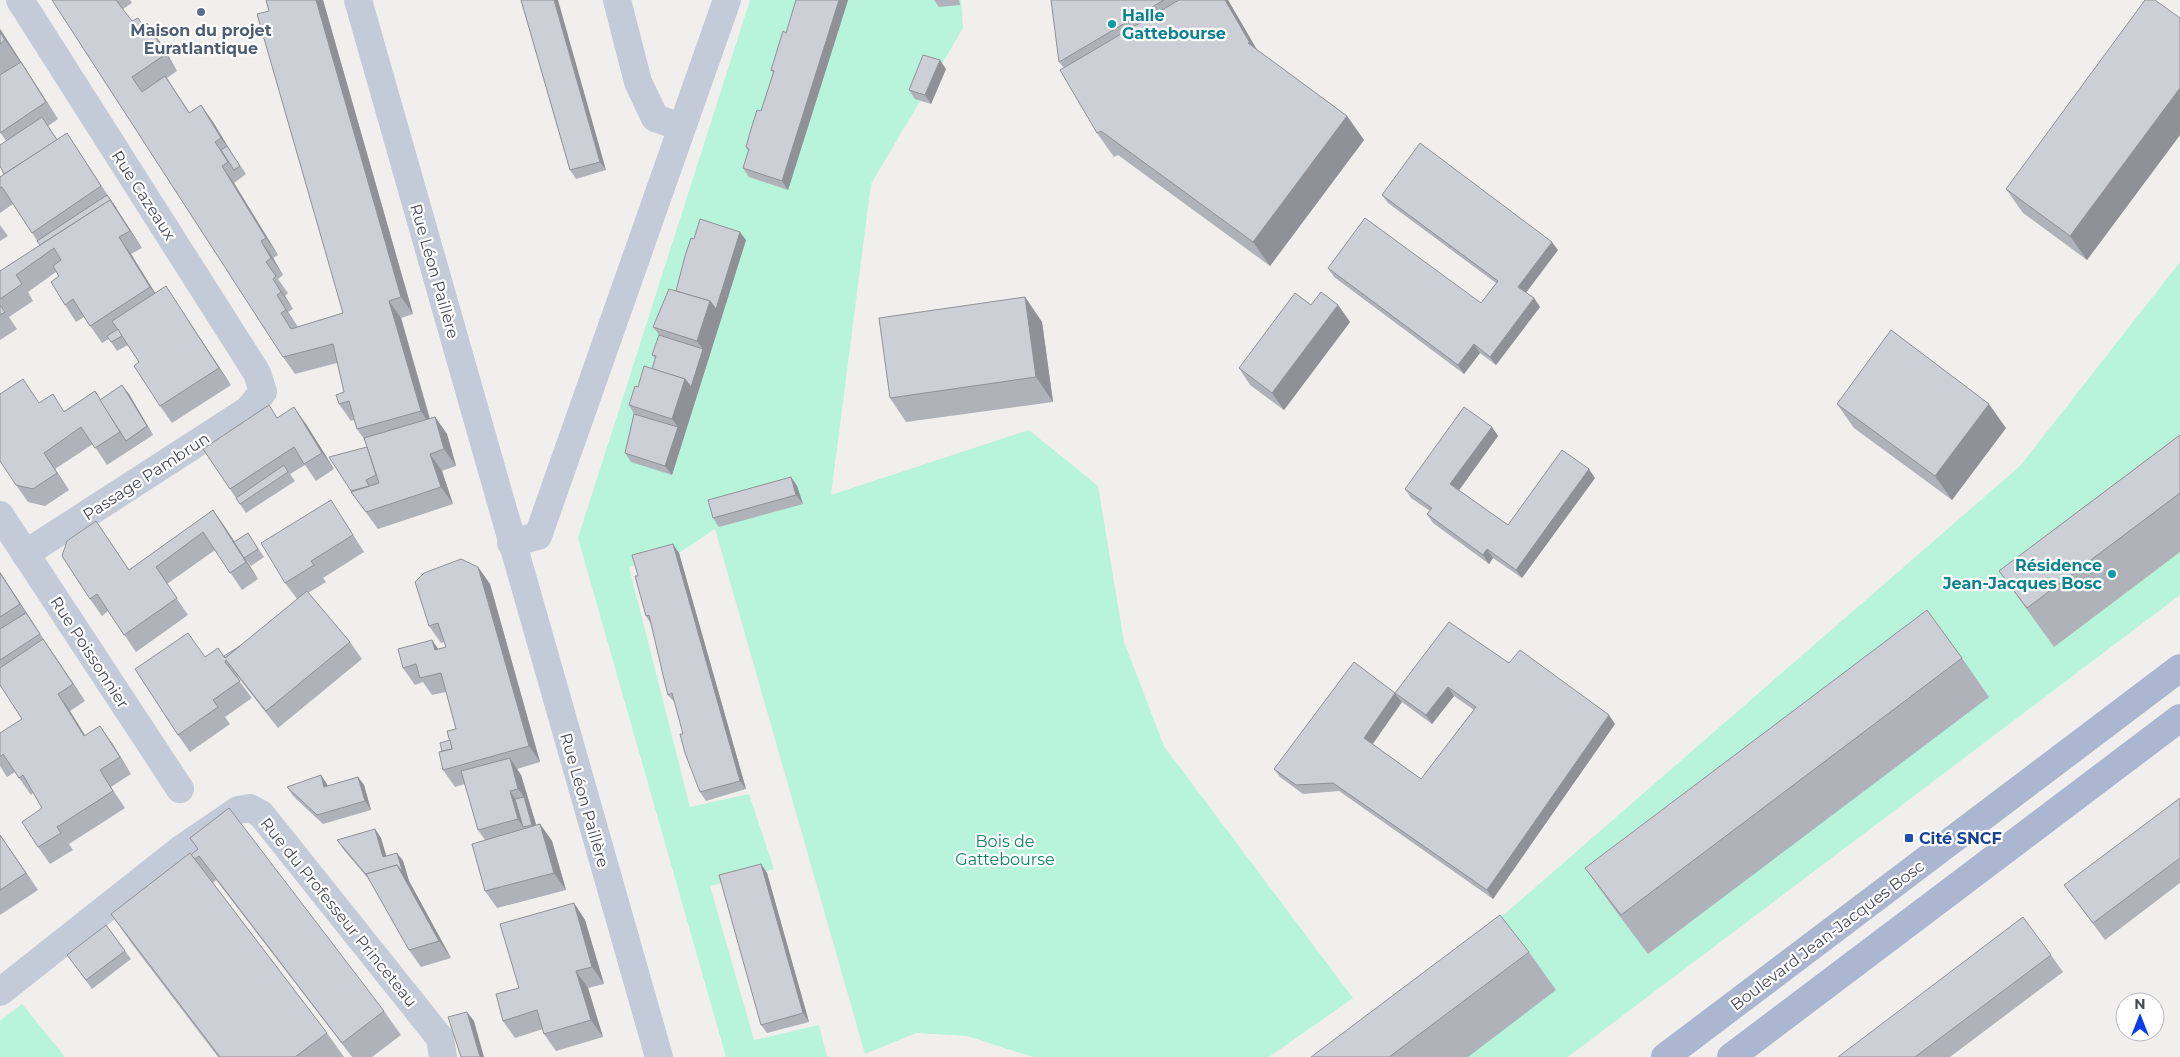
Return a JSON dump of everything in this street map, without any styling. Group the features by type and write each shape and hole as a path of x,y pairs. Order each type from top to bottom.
{"main road":[{"name":"Boulevard Jean-Jacques Bosc","path":"1665,1057 2180,668"},
{"path":"1731,1057 2180,718"}],"street":[{"name":"Rue Cazeaux","path":"20,0 257,373 263,392"},
{"name":"Rue Léon Paillère","path":"358,0 511,543 659,1057"},
{"path":"617,0 638,82 655,118 681,127"},
{"path":"511,543 538,536 727,0"},
{"name":"Passage Pambrun","path":"25,554 248,410 263,392"},
{"name":"Rue Poissonnier","path":"0,515 180,789"},
{"name":"Rue du Professeur Princeteau","path":"0,992 181,848 238,810 250,808 261,814 440,1038 443,1057"}],"green space":[{"name":"Bois de Gattebourse","path":"750,0 961,0 963,28 871,184 831,495 1029,430 1098,486 1124,642 1164,746 1353,998 1269,1057 1033,1057 967,1036 916,1033 865,1054 715,529 679,553 629,567 690,807 749,794 774,869 710,886 754,1040 819,1025 827,1057 726,1057 578,538"},
{"path":"2180,262 2180,595 1568,1057 1315,1057 1500,918 2020,466"},
{"path":"22,1004 65,1057 0,1057 0,1021"}],"building":[{"path":"52,0 116,0 132,21 138,18 146,30 150,28 166,54 132,77 142,92 165,76 189,113 201,105 221,138 215,142 228,162 222,166 266,238 261,241 271,258 266,262 276,276 273,279 281,292 277,295 286,310 281,313 291,329 343,313 257,14 269,11 266,0 316,0 401,297 389,301 421,411 357,429 349,401 339,404 336,395 344,392 333,344 283,357"},
{"path":"521,0 554,0 600,162 570,170"},
{"path":"796,0 839,0 782,181 743,168 749,149 746,147 751,129 757,110 761,111 774,71 771,70 783,31 786,33"},
{"path":"1051,0 1164,0 1059,62"},
{"path":"1179,0 1225,0 1250,43 1248,43 1347,116 1253,242 1101,131 1097,133 1060,70"},
{"path":"2145,0 2155,0 2180,18 2180,88 2070,236 2006,189"},
{"path":"147,23 155,36 150,28 147,30 144,26"},
{"path":"0,32 5,40 0,44"},
{"path":"923,55 940,60 925,95 909,90"},
{"path":"21,62 46,102 0,133 0,75"},
{"path":"42,117 57,140 4,174 0,166 0,145"},
{"path":"67,133 101,186 32,233 2,187 0,188 0,177"},
{"path":"1420,143 1552,242 1518,287 1534,298 1490,357 1474,344 1458,365 1328,268 1365,218 1481,303 1498,281 1382,195"},
{"path":"227,146 240,166 234,170 221,150"},
{"path":"107,195 116,208 110,200 40,245 37,241"},
{"path":"110,200 130,231 119,237 150,287 90,326 73,299 65,305 51,282 59,276 53,266 61,260 54,248 16,275 22,284 0,299 0,271"},
{"path":"700,219 740,232 716,309 710,301 676,291 691,238 694,239"},
{"path":"166,286 219,368 160,406 134,366 139,362 112,321"},
{"path":"669,289 710,301 697,341 653,327"},
{"path":"1321,292 1338,305 1272,393 1239,368 1295,293 1311,305"},
{"path":"1025,297 1036,377 890,398 879,318"},
{"path":"0,305 5,312 0,315"},
{"path":"118,329 122,336 111,342 107,336"},
{"path":"1891,330 1989,404 1935,476 1837,404"},
{"path":"659,335 703,349 691,387 685,379 652,369 656,356 652,355"},
{"path":"644,366 685,379 672,419 629,405 635,386 638,387"},
{"path":"23,379 39,403 53,394 64,412 95,391 120,432 95,448 81,427 44,453 57,473 33,489 16,485 0,461 0,394"},
{"path":"122,385 147,426 126,441 100,400"},
{"path":"269,405 277,418 294,407 322,453 304,464 294,447 230,489 203,449"},
{"path":"1464,407 1492,427 1450,484 1508,525 1562,450 1589,469 1516,570 1487,549 1483,555 1427,514 1432,508 1405,489"},
{"path":"634,414 678,427 665,466 625,453"},
{"path":"435,417 444,449 430,454 441,487 366,512 351,492 379,483 364,438"},
{"path":"2180,435 2180,493 2027,608 1999,571"},
{"path":"367,447 376,475 366,480 369,486 351,491 329,457"},
{"path":"284,465 288,472 240,504 236,498"},
{"path":"791,477 796,495 713,518 708,500"},
{"path":"331,500 353,535 311,561 314,565 285,583 261,543"},
{"path":"213,510 246,562 230,573 203,532 156,567 177,598 124,635 97,594 90,599 62,556 67,541 96,521 129,570"},
{"path":"248,533 258,549 244,558 234,542"},
{"path":"673,544 740,781 700,792 685,753 680,734 683,734 672,693 668,695 649,615 646,616 635,576 638,576 632,555"},
{"path":"461,559 478,567 529,746 443,770 439,752 452,749 447,731 456,729 441,673 420,678 416,664 403,668 398,649 432,640 435,650 446,647 438,623 429,626 415,582 424,573"},
{"path":"0,573 20,604 0,617"},
{"path":"307,591 350,642 266,711 226,660 225,662 240,681 213,700 218,707 178,735 135,669 188,633 205,657 218,648 225,658"},
{"path":"1927,610 1962,658 1621,915 1585,868"},
{"path":"26,613 40,634 0,660 0,629"},
{"path":"1449,622 1509,663 1520,650 1609,715 1487,890 1333,783 1296,785 1274,769 1354,662 1395,693","holes":["1448,687 1476,707 1421,779 1364,738 1395,693 1426,715"]},
{"path":"43,639 73,684 58,694 84,736 100,726 120,757 100,770 113,791 57,827 61,833 38,847 22,822 42,808 23,775 19,778 3,754 0,757 0,733 22,719 0,685 0,668"},
{"path":"240,646 225,658 224,656"},
{"path":"450,740 452,749 442,751 440,743"},
{"path":"510,758 518,789 510,791 518,819 478,830 461,771"},
{"path":"321,775 324,787 358,777 365,801 317,815 287,787"},
{"path":"524,797 532,825 523,827 515,799"},
{"path":"2180,798 2180,858 2093,923 2064,885"},
{"path":"229,808 384,1011 342,1043 199,856 195,859 191,855 198,849 190,838"},
{"path":"540,824 554,873 485,891 472,844"},
{"path":"375,829 383,857 397,853 403,873 397,865 366,874 369,878 337,840"},
{"path":"0,835 26,873 0,890"},
{"path":"190,853 327,1033 295,1057 220,1057 111,914"},
{"path":"761,864 803,1013 761,1025 719,875"},
{"path":"397,865 439,941 409,950 366,874"},
{"path":"574,903 592,967 576,971 591,1020 544,1034 537,1010 503,1021 496,994 519,988 500,924"},
{"path":"1500,915 1529,952 1389,1057 1311,1057"},
{"path":"2023,917 2051,955 1915,1057 1838,1057"},
{"path":"106,925 125,951 86,980 67,955"},
{"path":"467,1012 480,1057 461,1057 448,1017"}],"place":[{"name":"Maison du projet Euratlantique","path":"201,12"},
{"name":"Halle Gattebourse","path":"1112,24"},
{"name":"Résidence Jean-Jacques Bosc","path":"2112,574"},
{"name":"Cité SNCF","path":"1909,838"}]}
